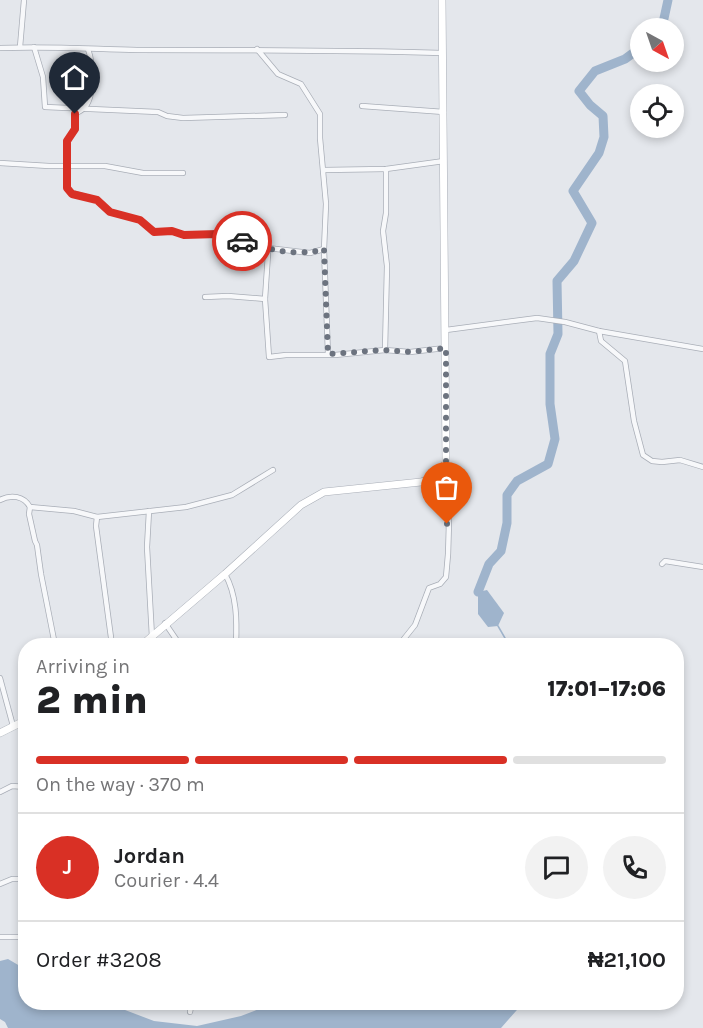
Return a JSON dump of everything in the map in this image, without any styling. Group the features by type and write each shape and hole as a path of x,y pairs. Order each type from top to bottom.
{"street":[{"path":"20,47 24,0"},
{"path":"152,637 165,623 313,497 324,492 421,482 441,473 446,462 442,0"},
{"path":"34,47 43,77 45,107 158,112 183,118 285,115"},
{"path":"0,48 257,49 442,53"},
{"path":"88,49 93,73 89,101 75,114 75,129 67,141 67,188 72,194 97,200 110,212 140,220 154,232 172,231 184,235 218,234 228,239 241,241 252,239 267,248 310,253 324,249"},
{"path":"257,49 278,74 301,84 320,114 326,204 324,249 328,354"},
{"path":"362,106 444,112"},
{"path":"324,170 386,169 444,161"},
{"path":"0,163 105,166 143,173 183,173"},
{"path":"384,350 387,266 383,231 387,213 386,169"},
{"path":"266,233 265,299 269,357 384,350 410,352 446,348"},
{"path":"205,297 265,299"},
{"path":"446,330 547,318 599,331 703,349"},
{"path":"599,331 601,341 625,361 634,421 643,455 652,461 680,460 703,467"},
{"path":"30,507 74,511 97,517 186,507 232,495 273,470"},
{"path":"405,638 415,625 429,588 440,584 446,577 447,502 445,481 441,473"},
{"path":"0,500 17,497 24,499 30,507 29,514 37,545 54,638"},
{"path":"149,511 147,547 152,637"},
{"path":"97,517 96,526 111,638"},
{"path":"662,564 665,561 673,561 703,567"},
{"path":"225,574 231,584 234,597 236,638"},
{"path":"165,623 175,638"},
{"path":"0,678 13,726"},
{"path":"0,733 18,724"},
{"path":"0,792 12,786 18,786"},
{"path":"0,884 18,879"},
{"path":"0,937 18,937"}],"water":[{"path":"487,590 504,613 498,626 488,627 478,614 478,592"},
{"path":"8,959 18,965 18,1010 125,1010 154,1021 197,1026 256,1010 517,1010 501,1028 8,1028 0,1019 0,961"}],"waterway":[{"path":"664,18 668,0"},
{"path":"478,592 489,564 501,551 507,523 507,495 517,481 548,464 555,439 550,404 550,354 558,334 557,281 574,261 592,223 573,191 599,153 604,137 603,116 579,91 595,71 630,55"},
{"path":"498,626 505,638"}],"way so far":[{"path":"242,241 252,239 267,248 310,253 324,249 328,354 384,350 410,352 446,348 446,462 441,473 446,489 447,524"}],"route":[{"path":"75,114 75,129 67,141 66,179 67,188 72,194 97,200 104,204 110,212 140,220 154,232 172,231 184,235 218,234 228,239 242,241"}]}
